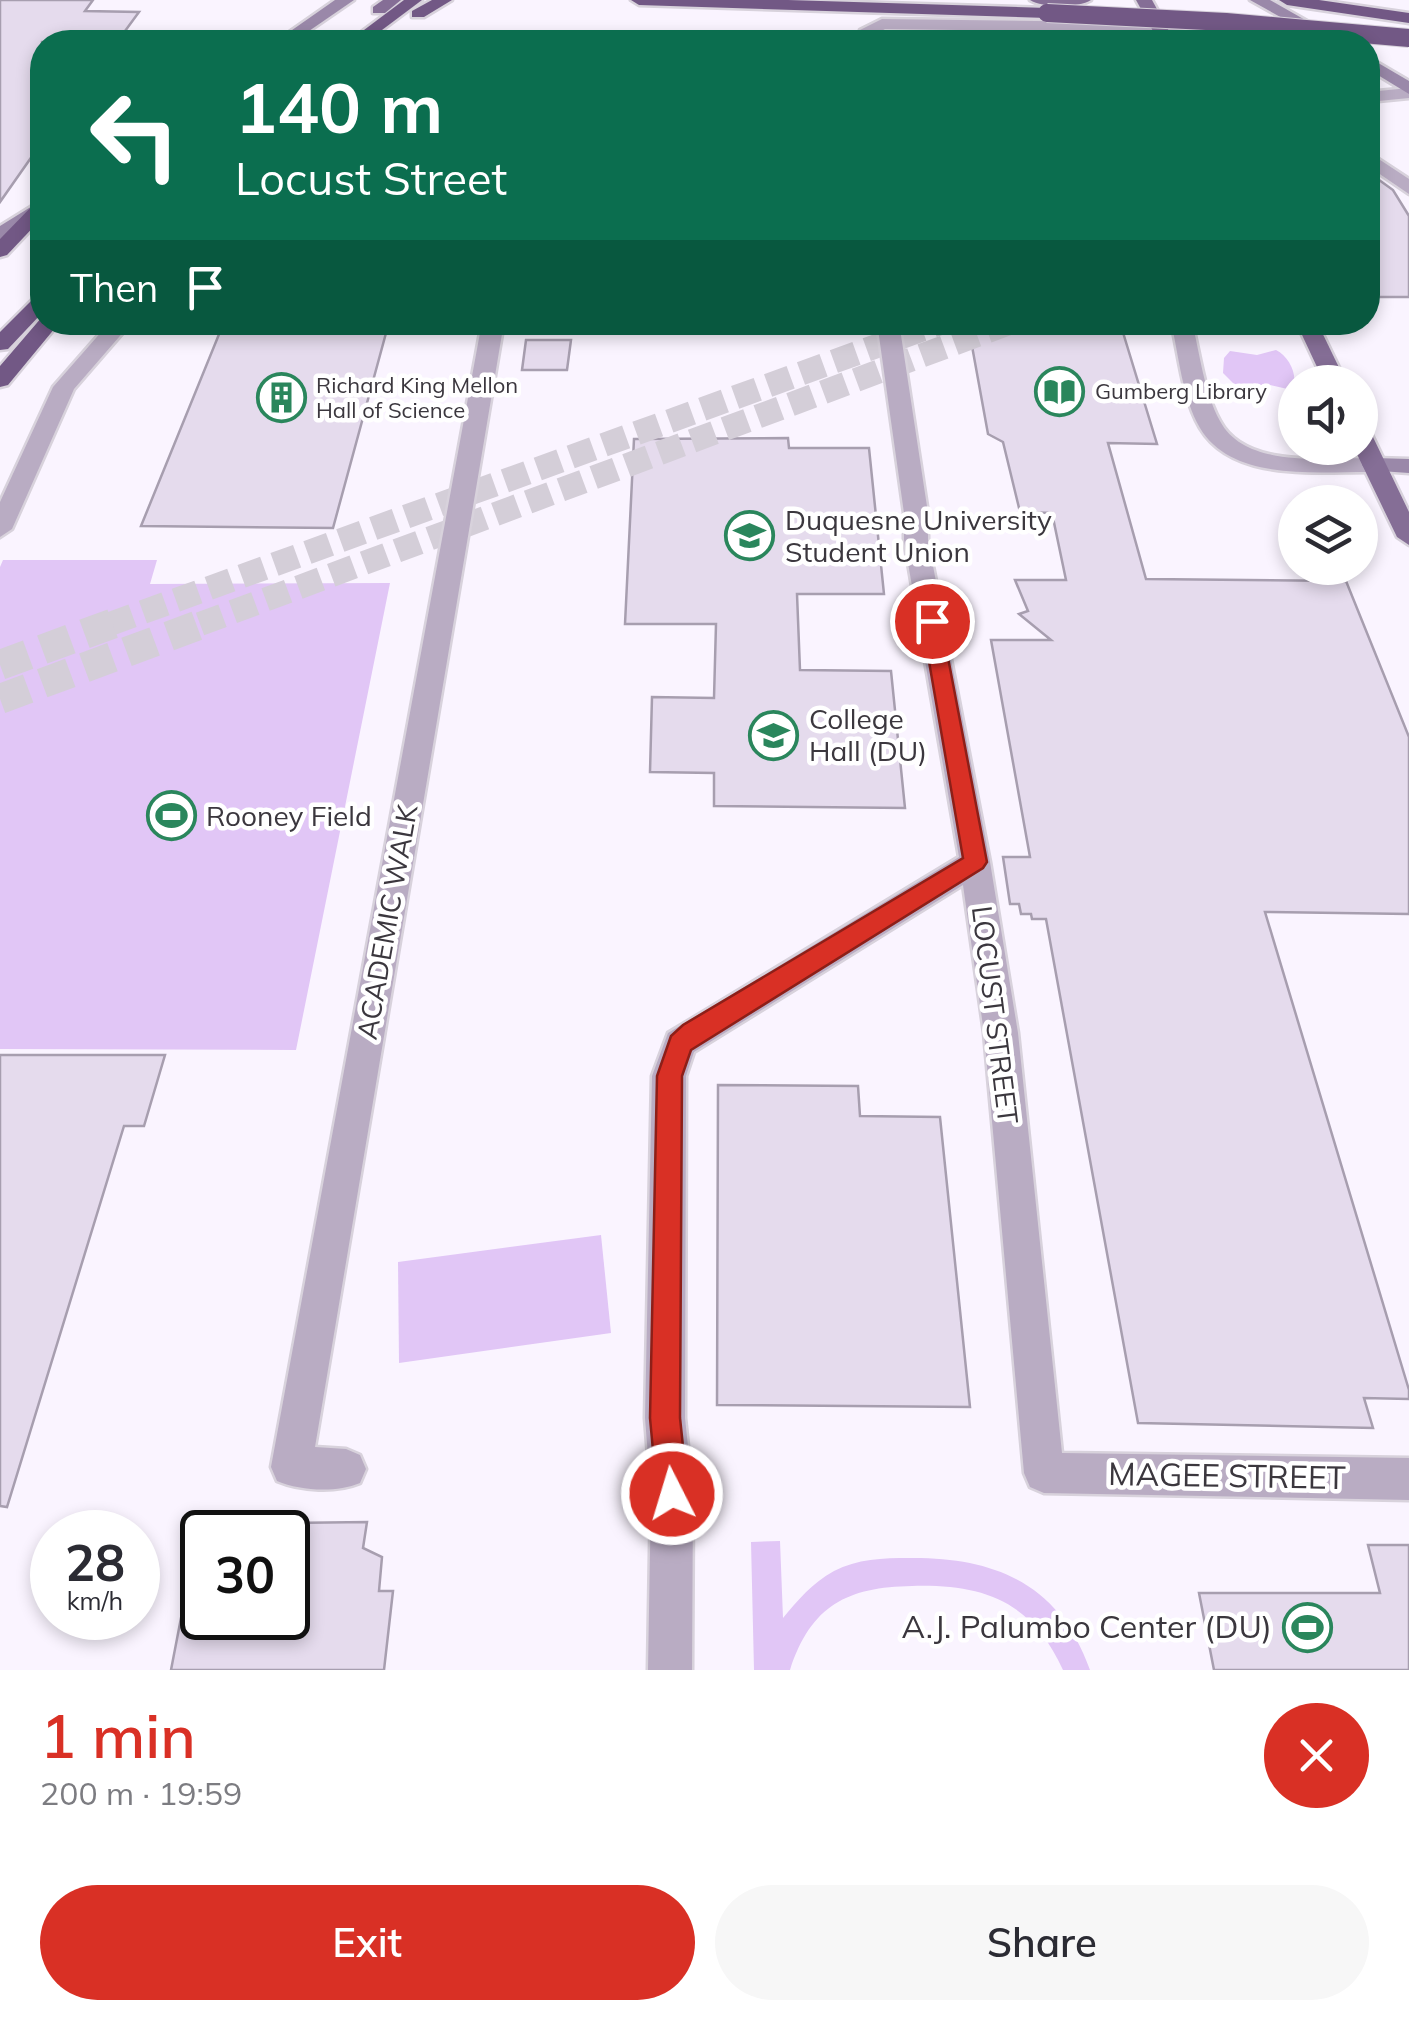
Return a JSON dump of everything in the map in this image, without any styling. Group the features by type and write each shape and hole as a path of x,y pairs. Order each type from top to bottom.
{"highway":[{"path":"377,30 436,0"},
{"path":"392,30 416,7 444,0"},
{"path":"639,0 1043,6 1329,30"},
{"path":"1114,0 1360,30"},
{"path":"1287,0 1409,20"},
{"path":"351,30 386,3"},
{"path":"1230,4 1409,20"},
{"path":"1380,32 1409,36"},
{"path":"1380,34 1409,36"},
{"path":"0,251 30,220"},
{"path":"0,344 30,313"},
{"path":"0,380 39,335"}],"main road":[{"path":"301,30 346,0"},
{"path":"1043,6 1084,0"},
{"path":"1144,0 1160,30"},
{"path":"1258,0 1315,29"},
{"path":"1380,70 1409,91"},
{"path":"0,235 30,215"},
{"path":"1312,335 1327,365"},
{"path":"1409,466 1374,465 1409,538"}],"street":[{"path":"1290,30 1315,29"},
{"path":"1380,95 1409,91"},
{"path":"1380,167 1409,188"},
{"path":"0,528 64,388 111,335"},
{"name":"ACADEMIC WALK","path":"346,1469 291,1467 491,335"},
{"name":"LOCUST STREET","path":"890,335 916,513 916,540 975,862 1001,1034 1044,1473"},
{"path":"1185,335 1211,427 1237,451 1278,460"},
{"path":"670,1670 672,1494 665,1418 668,1190 670,1076 680,1044 975,862"},
{"name":"MAGEE STREET","path":"1044,1473 1409,1478"}],"shaded area":[{"path":"1276,350 1290,365 1278,365 1278,387 1266,384 1240,390 1223,373 1224,358 1230,351 1257,355"},
{"name":"Rooney Field","path":"3,560 157,560 150,584 390,583 296,1050 0,1049"},
{"path":"601,1235 611,1333 399,1363 398,1262"},
{"path":"780,1541 783,1618 819,1581 852,1564 899,1558 969,1563 1020,1581 1042,1596 1077,1640 1090,1670 1063,1670 1036,1627 1002,1601 961,1589 912,1586 869,1590 835,1604 809,1630 790,1670 754,1670 751,1542"}],"building":[{"path":"0,0 93,0 85,11 139,12 126,30 30,30 30,159 0,202"},
{"path":"1380,181 1393,190 1409,216 1409,297 1380,297"},
{"name":"Richard King Mellon Hall of Science","path":"219,335 385,335 333,528 141,526"},
{"path":"970,335 1124,335 1157,444 1108,443 1146,579 1348,585 1409,737 1409,914 1265,912 1409,1390 1409,1399 1364,1398 1373,1428 1138,1423 1046,919 1032,919 1031,914 1021,914 1019,904 1010,904 1003,857 1030,857 991,640 1051,640 1019,614 1028,611 1015,580 1066,580 1052,513 1020,512 1003,442 988,434"},
{"path":"526,340 571,340 567,370 522,370"},
{"path":"788,438 789,448 869,448 884,594 797,594 800,670 891,671 905,808 714,806 714,773 650,772 652,697 714,698 716,624 625,624 634,439"},
{"path":"0,1055 165,1055 144,1126 124,1126 7,1507 0,1506"},
{"path":"718,1085 858,1086 860,1116 940,1117 970,1407 717,1405"},
{"path":"367,1522 363,1548 382,1557 379,1591 393,1591 384,1670 171,1670 180,1623 180,1640 310,1640 310,1523"},
{"name":"A.J. Palumbo Center (DU)","path":"1368,1545 1409,1545 1409,1670 1214,1670 1199,1593 1380,1593"}],"tunnel":[{"path":"110,624 907,335"},
{"path":"200,624 977,335"},
{"path":"0,665 117,622"},
{"path":"0,699 207,622"}],"place":[{"name":"Gumberg Library","path":"1060,391"},
{"name":"Richard King Mellon Hall of Science","path":"281,398"},
{"name":"Duquesne University Student Union","path":"750,536"},
{"name":"College Hall (DU)","path":"774,735"},
{"name":"Rooney Field","path":"171,816"},
{"name":"A.J. Palumbo Center (DU)","path":"1307,1627"}],"route":[{"path":"672,1494 665,1418 670,1076 680,1044 692,1033 975,862 932,621"}]}
